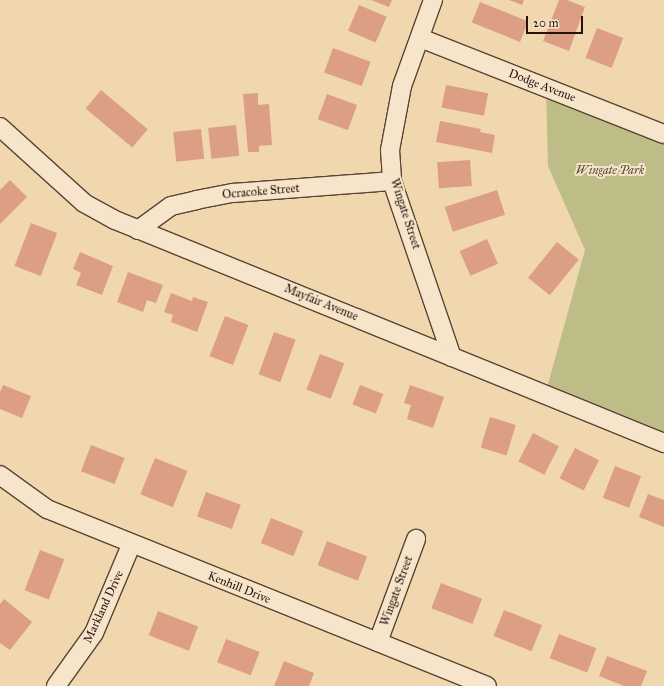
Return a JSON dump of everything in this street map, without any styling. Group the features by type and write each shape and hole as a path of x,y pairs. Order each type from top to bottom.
{"street":[{"name":"Wingate Street","path":"433,0 402,86 390,150 392,181 452,357"},
{"name":"Dodge Avenue","path":"420,38 664,134"},
{"name":"Mayfair Avenue","path":"0,127 84,203 138,230 664,443"},
{"name":"Ocracoke Street","path":"138,230 171,206 196,200 233,194 392,181"},
{"name":"Kenhill Drive","path":"0,475 25,496 47,510 131,545 487,686"},
{"name":"Wingate Street","path":"378,642 416,539"},
{"name":"Markland Drive","path":"56,686 94,633 131,545"}],"green space":[{"name":"Wingate Park","path":"546,87 664,134 664,443 545,395 585,250 548,166"}],"building":[{"path":"371,0 392,0 389,7"},
{"path":"509,0 524,0 522,5"},
{"path":"559,0 567,0 585,7 569,51 543,41"},
{"path":"480,2 528,21 520,42 472,22"},
{"path":"359,5 387,17 376,42 348,31"},
{"path":"597,28 623,38 612,68 586,58"},
{"path":"333,48 371,62 362,86 324,72"},
{"path":"446,85 488,93 484,116 442,108"},
{"path":"101,90 148,129 132,148 86,108"},
{"path":"258,93 258,105 269,104 272,145 259,146 259,152 248,152 243,94"},
{"path":"327,94 357,105 348,130 318,119"},
{"path":"440,121 481,129 480,132 495,135 492,153 436,142"},
{"path":"236,125 239,156 211,159 208,128"},
{"path":"201,129 204,159 176,162 173,132"},
{"path":"470,160 472,186 439,188 437,162"},
{"path":"10,180 27,197 0,224 0,190"},
{"path":"497,190 505,215 453,232 445,207"},
{"path":"31,223 57,233 41,276 15,266"},
{"path":"487,239 498,264 471,276 460,251"},
{"path":"557,242 579,260 550,295 528,278"},
{"path":"80,252 113,266 102,295 76,285 81,273 73,269"},
{"path":"128,272 163,285 156,303 147,300 143,312 117,302"},
{"path":"171,293 192,301 193,297 208,302 197,332 171,322 173,315 164,312"},
{"path":"225,316 248,325 233,365 210,356"},
{"path":"274,332 296,340 280,382 259,374"},
{"path":"320,354 344,363 331,399 306,389"},
{"path":"3,385 31,396 22,418 0,409 0,392"},
{"path":"360,385 383,394 376,414 352,405"},
{"path":"410,385 444,397 433,428 407,419 411,405 404,403"},
{"path":"490,417 516,425 506,455 481,448"},
{"path":"533,433 559,446 544,475 518,462"},
{"path":"91,445 125,458 115,484 81,471"},
{"path":"575,448 599,460 584,491 560,478"},
{"path":"155,458 187,471 173,507 140,494"},
{"path":"615,466 641,476 629,508 603,498"},
{"path":"206,492 241,505 232,529 197,516"},
{"path":"648,494 664,500 664,527 639,517"},
{"path":"271,518 303,531 293,556 261,543"},
{"path":"327,541 367,556 358,581 318,565"},
{"path":"40,550 64,559 49,599 25,590"},
{"path":"441,583 482,599 472,624 431,608"},
{"path":"4,599 32,622 10,650 0,643 0,604"},
{"path":"504,610 542,625 532,651 494,636"},
{"path":"158,611 198,626 189,651 149,635"},
{"path":"559,634 596,648 587,673 550,658"},
{"path":"226,639 260,652 251,675 217,662"},
{"path":"607,656 647,671 641,686 624,686 599,676"},
{"path":"284,661 314,673 309,686 274,686"}]}
